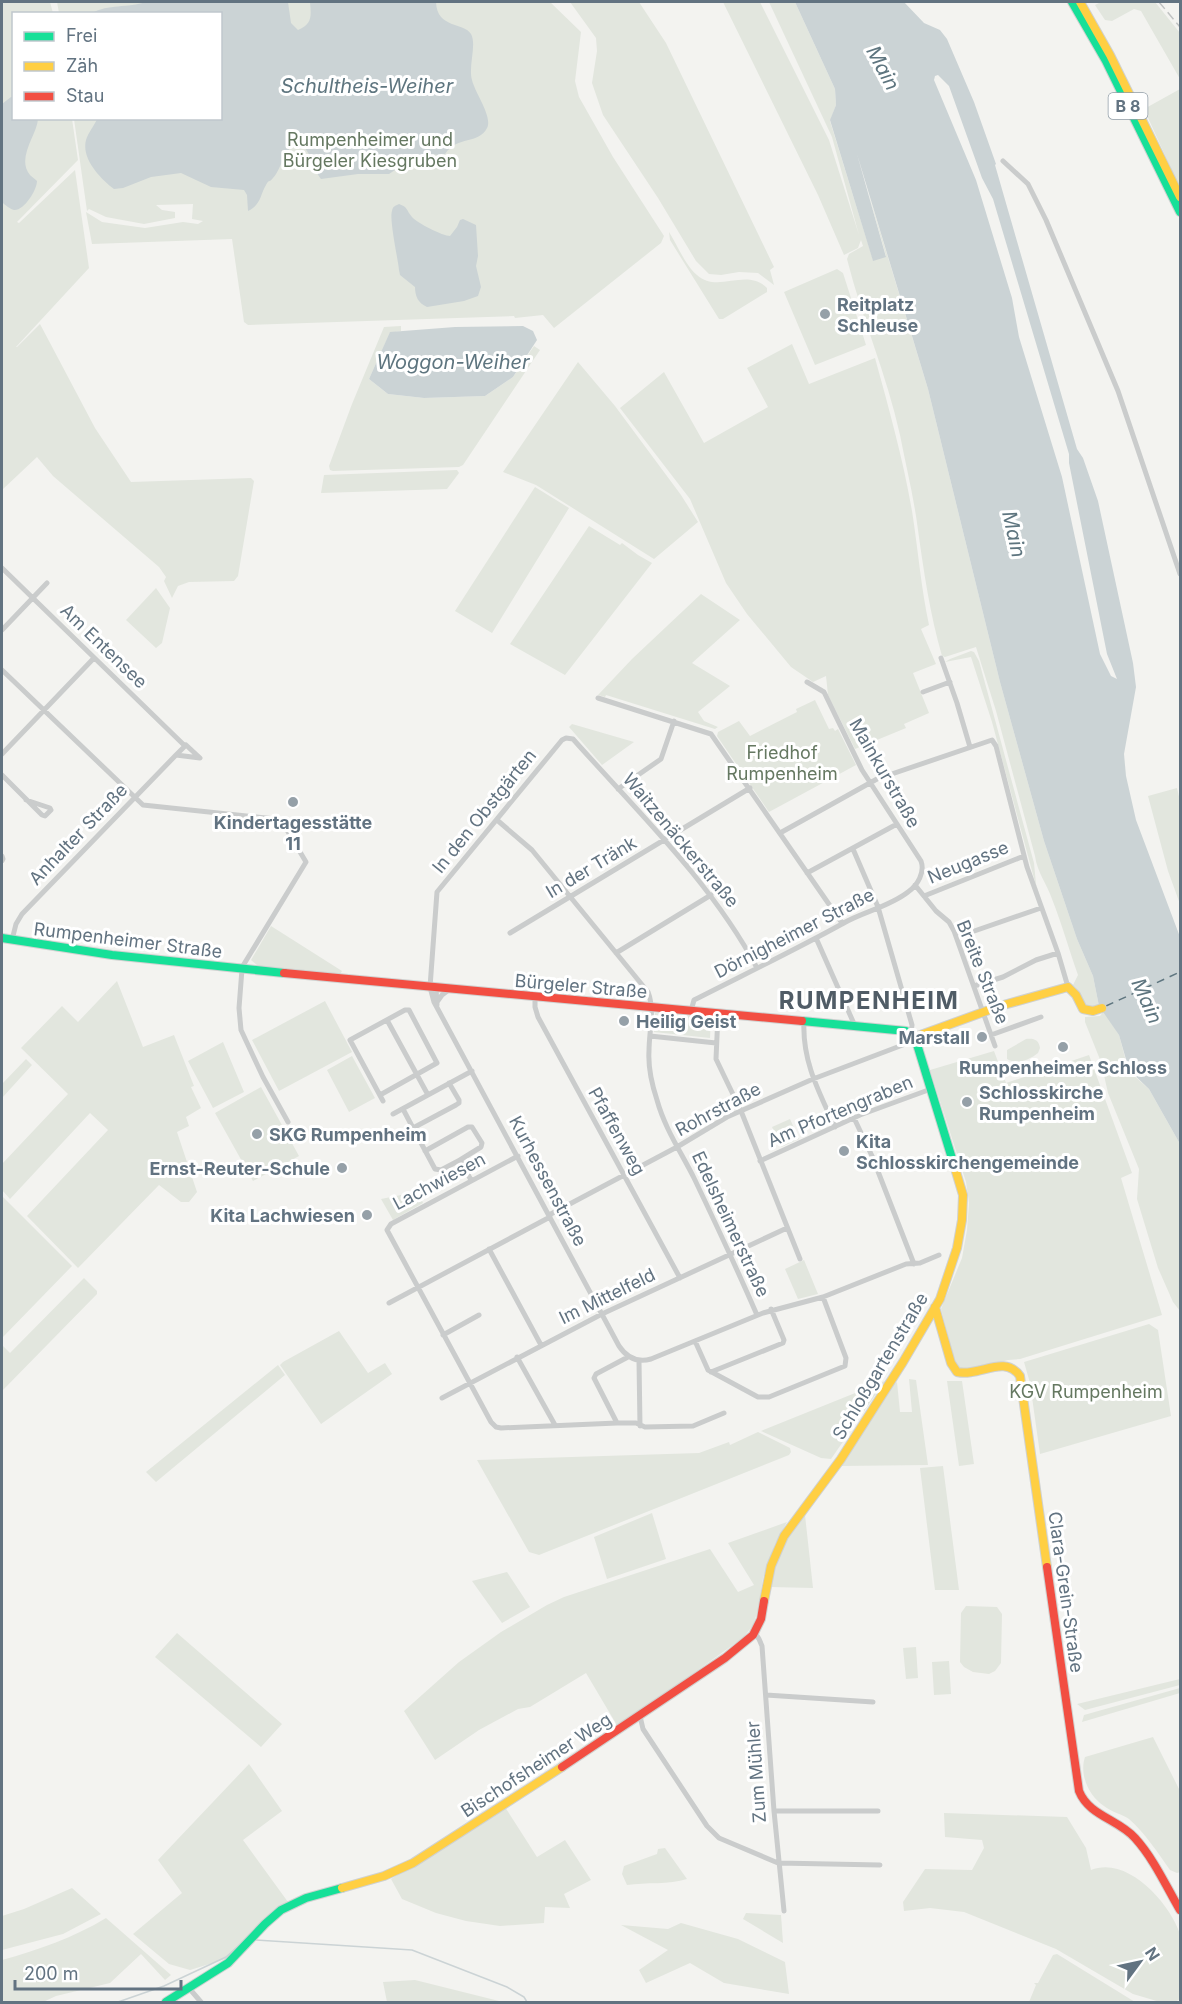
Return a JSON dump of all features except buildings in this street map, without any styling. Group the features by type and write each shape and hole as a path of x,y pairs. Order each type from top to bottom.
{"street":[{"name":"B 8","path":"1072,2 1106,61 1180,212"},
{"name":"B 8","path":"1080,2 1110,55 1180,197"},
{"path":"1003,161 1028,184 1046,220 1118,391 1180,574"},
{"name":"Am Entensee","path":"2,568 200,758 176,755"},
{"path":"2,630 47,583"},
{"path":"941,657 969,747"},
{"path":"2,754 94,658"},
{"path":"2,670 145,806 275,819 284,825 306,862 241,969 239,1016 241,1030 288,1122"},
{"name":"Mainkurstraße","path":"807,682 824,693 871,783 922,864 921,874 915,885"},
{"path":"923,692 950,682"},
{"path":"598,698 711,734 842,924"},
{"path":"618,789 661,759 674,721"},
{"name":"Waitzenäckerstraße","path":"573,739 711,895 734,927 757,968"},
{"name":"In den Obstgärten","path":"433,987 437,892 561,740 573,739"},
{"path":"780,833 877,779 989,740 993,741 1024,856 1068,987 1074,991 1080,1006 1084,1009 1094,1012 1102,1008"},
{"path":"176,755 185,746"},
{"name":"Anhalter Straße","path":"12,940 16,924 22,914 176,755"},
{"path":"2,775 26,800"},
{"name":"In der Tränk","path":"510,933 750,788"},
{"path":"497,820 532,850 647,990 652,1008"},
{"path":"807,873 897,824"},
{"path":"852,849 879,907 912,1025 911,1038 983,1012 1068,987"},
{"name":"Neugasse","path":"924,896 1024,856"},
{"name":"Breite Straße","path":"915,885 936,911 949,922 957,937 995,1046"},
{"name":"Dörnigheimer Straße","path":"691,1011 694,1000 906,894 915,885"},
{"path":"616,953 711,895"},
{"path":"957,937 1041,908"},
{"name":"Rumpenheimer Straße","path":"2,938 112,955 241,969"},
{"path":"816,938 855,1026"},
{"name":"Rumpenheimer Straße","path":"2,945 12,940"},
{"path":"974,986 1003,977 1036,960 1058,953"},
{"name":"Bürgeler Straße","path":"241,969 906,1031 911,1038"},
{"name":"Kurhessenstraße","path":"433,987 437,1004 472,1071 621,1349 628,1357"},
{"path":"437,1004 442,995 450,989"},
{"name":"Pfaffenweg","path":"535,997 538,1017 680,1278"},
{"name":"Edelsheimerstraße","path":"652,1008 649,1058 654,1089 665,1124 730,1254 757,1315"},
{"path":"405,1010 410,1011 437,1061 435,1065 382,1098 350,1040 387,1020 405,1010"},
{"path":"718,1014 716,1059 741,1111 800,1259"},
{"path":"991,1035 1041,1017"},
{"path":"387,1020 428,1095"},
{"path":"804,1021 804,1045 808,1066 835,1127"},
{"path":"650,1036 716,1043"},
{"name":"Rohrstraße","path":"389,1303 741,1111 813,1078 911,1038"},
{"name":"Schloßgartenstraße","path":"754,1633 761,1619 771,1566 781,1542 836,1466 903,1362 935,1307 954,1262 960,1237 963,1204 960,1183 931,1089 911,1038"},
{"path":"393,1114 472,1071"},
{"path":"413,1128 459,1103 449,1083"},
{"name":"Am Pfortengraben","path":"760,1161 854,1118 931,1089"},
{"path":"403,1109 425,1151 437,1170 482,1147 482,1143 472,1127 468,1127 425,1151"},
{"path":"854,1118 876,1165 914,1263"},
{"name":"Lachwiesen","path":"518,1156 388,1226 387,1232 491,1422 496,1427 617,1423 636,1423 640,1426 693,1426 724,1413"},
{"path":"460,1160 471,1180"},
{"name":"Im Mittelfeld","path":"442,1398 602,1314 787,1228"},
{"path":"489,1250 541,1345"},
{"path":"617,1423 594,1378 596,1374 628,1357 639,1361 651,1359 757,1315 823,1297 906,1264 920,1263 939,1255"},
{"path":"695,1341 705,1365 711,1372 764,1398 845,1366 846,1358 823,1297"},
{"name":"Clara-Grein-Straße","path":"935,1307 955,1371 966,1375 1009,1365 1015,1368 1020,1376 1079,1791 1083,1801 1092,1811 1131,1833 1142,1846 1180,1910"},
{"path":"711,1372 783,1343 784,1340 771,1310"},
{"path":"443,1335 479,1315"},
{"path":"518,1357 555,1425"},
{"path":"639,1361 640,1426"},
{"name":"Zum Mühler","path":"754,1633 759,1638 762,1647 778,1863 784,1911"},
{"name":"Bischofsheimer Weg","path":"166,2002 228,1963 264,1924 282,1910 300,1901 385,1877 400,1870 640,1716 725,1658 754,1633"},
{"path":"766,1695 873,1702"},
{"path":"640,1716 643,1729 714,1835 778,1863 880,1865"},
{"path":"631,1722 643,1729"},
{"path":"774,1811 878,1811"},
{"path":"188,1988 201,2002"}],"green space":[{"path":"2,2 50,2 53,12 12,12 12,120 72,120 78,160 17,222 19,223 75,170 89,268 16,347 40,324 95,428 131,482 251,478 254,481 238,576 234,581 189,582 178,586 172,598 164,581 166,577 159,567 53,476 37,457 2,490"},
{"name":"Rumpenheimer und Bürgeler Kiesgruben","path":"57,2 550,2 581,32 575,81 579,97 613,157 664,236 661,243 554,328 543,315 515,318 514,316 248,325 244,322 232,239 92,244 86,212 102,222 145,228 183,222 198,224 203,221 192,219 193,204 156,205 162,210 175,212 175,218 144,224 106,217 89,209 87,211 74,120 222,120 222,12 59,12"},
{"path":"570,2 639,2 666,43 774,267 770,270 774,285 758,273 709,274 696,261 603,115 592,83 597,51 596,38"},
{"path":"723,2 760,2 829,140 859,235 832,137 769,2 795,2 835,89 836,105 830,121 873,260 886,256 866,185 928,389 1000,682 1044,841 1077,939 1093,976 1099,1006 1090,1008 1073,985 1078,975 1056,908 1038,867 996,711 976,647 942,656 925,578 914,506 895,413 847,259 849,254 863,246 861,240 858,248 844,255 818,195"},
{"path":"1101,2 1155,2 1180,33 1180,79 1141,11 1134,9 1112,21 1105,20 1095,5"},
{"path":"1180,89 1180,188 1144,109"},
{"path":"669,232 689,266 705,280 723,282 750,280 759,282 767,288 767,292 723,319 719,319 670,240"},
{"path":"837,269 843,273 866,345 815,365 784,292"},
{"path":"401,326 401,331 390,333 369,379 388,394 424,398 485,396 513,377 534,346 540,350 463,465 459,467 330,470 329,466 352,404 384,327"},
{"path":"792,344 809,384 875,358 900,453 912,511 929,625 921,629 936,664 913,673 929,713 904,724 906,728 855,749 828,695 826,676 813,682 791,667 747,614 726,583 690,499 620,408 664,372 704,443 768,407 747,368"},
{"path":"578,362 615,406 681,495 698,522 654,559 536,485 503,472"},
{"path":"457,470 459,473 447,489 321,493 324,475"},
{"path":"535,487 569,508 492,633 455,611"},
{"path":"589,526 620,545 622,543 652,563 565,675 510,644"},
{"path":"156,588 170,608 162,643 156,648 126,620"},
{"path":"701,594 740,620 692,663 730,686 698,712 704,721 718,727 715,729 606,695 605,697 598,695 632,659"},
{"path":"971,651 979,661 1034,863 1036,884 1041,900 1035,882 992,722 971,657 945,662"},
{"name":"Friedhof Rumpenheim","path":"815,700 829,729 833,728 835,731 838,729 856,765 769,812 717,736 718,732 739,721 750,736"},
{"path":"572,724 634,742 602,765 569,727"},
{"path":"1177,788 1180,801 1180,904 1168,871 1148,796"},
{"path":"271,926 342,971 339,976 258,966 251,960"},
{"path":"117,981 143,1047 174,1035 194,1086 191,1087 201,1108 186,1117 189,1126 177,1132 197,1192 189,1202 181,1202 159,1185 78,1268 27,1216 108,1130 90,1113 10,1199 2,1190 2,1164 68,1094 21,1048 62,1006 78,1022"},
{"path":"325,1001 352,1052 279,1091 252,1040"},
{"path":"1104,1011 1119,1035 1127,1065 1133,1075 1149,1089 1180,1144 1180,1311 1173,1302 1158,1268 1137,1199 1139,1169 1108,1093 1101,1062 1085,1022 1085,1017 1100,1016"},
{"path":"655,1013 711,1018 710,1038 654,1032"},
{"path":"1026,1039 1037,1041 1040,1048 1038,1053 1023,1061 1015,1062 1007,1059 1007,1050"},
{"path":"223,1042 244,1092 213,1108 188,1061"},
{"path":"994,1051 1006,1083 1089,1055 1132,1173 1121,1178 1162,1315 1020,1359 968,1371 956,1366 941,1309 962,1258 969,1203 966,1182 930,1070"},
{"path":"352,1056 375,1098 349,1112 327,1070"},
{"path":"26,1059 32,1065 2,1098 2,1084"},
{"name":"SKG Rumpenheim","path":"261,1087 299,1156 253,1181 215,1113"},
{"path":"790,1119 799,1139 781,1147 772,1127"},
{"path":"419,1193 423,1203 393,1220 381,1199"},
{"path":"2,1196 72,1266 2,1338"},
{"path":"804,1260 818,1294 798,1299 785,1269"},
{"path":"84,1278 97,1291 97,1294 2,1391 2,1345 10,1353"},
{"name":"KGV Rumpenheim","path":"1149,1324 1158,1330 1171,1416 1040,1454 1030,1383 1024,1362"},
{"path":"339,1331 368,1373 385,1363 392,1374 321,1424 280,1365"},
{"path":"278,1365 285,1375 156,1482 146,1472"},
{"path":"909,1379 916,1380 928,1465 840,1466 890,1387 897,1382 900,1412 912,1412"},
{"path":"885,1381 831,1459 821,1458 761,1431"},
{"path":"947,1381 962,1381 974,1464 959,1466"},
{"path":"758,1432 790,1448 789,1455 539,1555 529,1552 477,1460 699,1453 729,1442 730,1445"},
{"path":"943,1466 959,1590 935,1590 920,1468"},
{"path":"652,1513 666,1559 607,1579 594,1537"},
{"path":"805,1515 813,1588 770,1587 782,1548"},
{"path":"787,1522 775,1544 763,1578 753,1625 744,1637 618,1727 586,1673 530,1707 518,1709 479,1730 435,1760 404,1711 459,1662 501,1632 564,1597 710,1549 738,1592 754,1585 728,1543"},
{"path":"507,1572 530,1607 502,1623 472,1581"},
{"path":"966,1606 997,1607 1002,1614 1001,1663 995,1671 989,1674 973,1672 960,1662 961,1613"},
{"path":"177,1633 282,1724 261,1747 155,1657"},
{"path":"916,1647 918,1678 906,1679 903,1648"},
{"path":"949,1661 951,1694 934,1695 932,1662"},
{"path":"1180,1679 1180,1685 1085,1710 1077,1704"},
{"path":"1180,1688 1180,1693 1082,1722 1084,1715"},
{"path":"1153,1737 1180,1791 1180,1872 1177,1873 1170,1870 1146,1837 1129,1819 1110,1810 1094,1797 1084,1778 1085,1757"},
{"path":"249,1764 282,1811 243,1840 288,1902 232,1957 190,1970 169,1964 133,1934 182,1893 158,1860"},
{"path":"505,1807 537,1857 565,1840 591,1880 564,1894 570,1908 545,1907 544,1923 500,1926 466,1921 436,1913 402,1899 391,1879"},
{"path":"944,1813 1067,1817 1086,1848 1091,1870 1105,1867 1119,1869 1132,1875 1157,1896 1167,1909 1180,1934 1180,1999 1175,2002 1160,2002 1133,1994 1056,1949 964,1912 930,1908 904,1911 903,1902 925,1869 972,1870 984,1848 982,1840 945,1837"},
{"path":"665,1848 687,1879 627,1885 622,1874 624,1866 657,1854 658,1849"},
{"path":"72,1888 101,1914 63,1934 2,1950 2,1916"},
{"path":"746,1913 781,1915 783,1943 743,1919"},
{"path":"106,1918 171,1975 165,1980 141,1954 110,1983 56,1996 43,2002 2,2002 2,1960 55,1943"},
{"path":"681,1923 738,1939 785,1962 789,1994 724,1983 690,1963 646,1983 639,1970 668,1950 621,1925 668,1929"},
{"path":"1057,1954 1135,2002 1029,2002 1036,1985 1034,1983 1038,1983 1053,1955"},
{"path":"415,1980 500,2002 387,2002 383,1982"}],"water":[{"name":"Schultheis-Weiher","path":"146,2 288,2 291,23 298,30 309,22 310,2 436,2 441,17 468,30 471,34 473,44 471,74 488,118 487,128 478,137 456,144 445,154 431,154 421,165 411,162 389,174 358,174 321,179 308,153 302,145 297,143 288,150 276,174 266,185 258,203 248,211 247,195 244,190 211,187 181,173 151,177 123,188 114,189 93,168 86,154 86,140 96,120 222,120 222,12 94,12 105,8"},
{"name":"Main","path":"795,2 904,2 924,23 940,30 947,39 974,102 996,164 1077,449 1083,458 1098,501 1133,663 1136,687 1124,754 1126,776 1136,820 1180,937 1180,1144 1149,1089 1129,1070 1119,1035 1099,1006 1093,976 1077,939 1044,841 1000,682 928,389 857,154 886,257 873,261 830,120 836,105 835,89","holes":["938,75 949,86 982,178 993,199 1069,454 1107,654 1117,679 1111,676 1100,654 1062,477 1019,337 1012,298 976,180 934,80 935,76"]},
{"path":"12,97 12,120 38,120 25,161 30,175 37,181 36,185 26,204 14,210 2,202 2,104"},
{"path":"399,204 419,222 436,232 450,236 460,220 463,219 476,225 478,256 476,266 481,287 478,296 464,301 427,307 419,301 415,287 400,275 391,215 394,206"},
{"name":"Woggon-Weiher","path":"523,326 533,331 537,340 513,377 485,396 424,398 388,394 369,379 390,332 455,327"}],"waterway":[{"path":"118,2002 164,1986 226,1957 245,1940"},
{"path":"256,1940 412,1950 507,1987 524,1997 527,2002"}],"ferry route":[{"path":"1106,1006 1180,972"}],"railway":[{"path":"1159,2 1180,27"}],"traffic: fast":[{"path":"1072,2 1106,61 1180,212"},
{"path":"2,938 112,955 284,973"},
{"path":"802,1021 906,1031 912,1034 954,1165"},
{"path":"166,2002 228,1963 281,1910 306,1898 342,1888"}],"traffic: slow":[{"path":"1080,2 1110,55 1180,197"},
{"path":"915,1037 1000,1006 1068,987 1076,995 1083,1009 1093,1011 1102,1008"},
{"path":"764,1601 771,1566 784,1536 841,1459 940,1299 957,1248 962,1220 963,1195 954,1165"},
{"path":"935,1307 951,1363 957,1372 974,1372 999,1366 1014,1370 1020,1376 1047,1567"},
{"path":"342,1888 384,1876 413,1863 562,1767"}],"traffic: jam":[{"path":"284,973 802,1021"},
{"path":"1047,1567 1079,1791 1090,1806 1128,1832 1142,1846 1180,1910"},
{"path":"562,1767 725,1658 753,1635 761,1619 764,1601"}],"place":[{"name":"Reitplatz Schleuse","path":"825,314"},
{"name":"Kindertagesstätte 11","path":"293,802"},
{"name":"Heilig Geist","path":"624,1021"},
{"name":"Marstall","path":"982,1037"},
{"name":"Rumpenheimer Schloss","path":"1063,1047"},
{"name":"Schlosskirche Rumpenheim","path":"967,1102"},
{"name":"SKG Rumpenheim","path":"257,1134"},
{"name":"Kita Schlosskirchengemeinde","path":"844,1151"},
{"name":"Ernst-Reuter-Schule","path":"342,1168"},
{"name":"Kita Lachwiesen","path":"367,1215"}],"district":[{"name":"RUMPENHEIM","path":"869,1000"}]}
